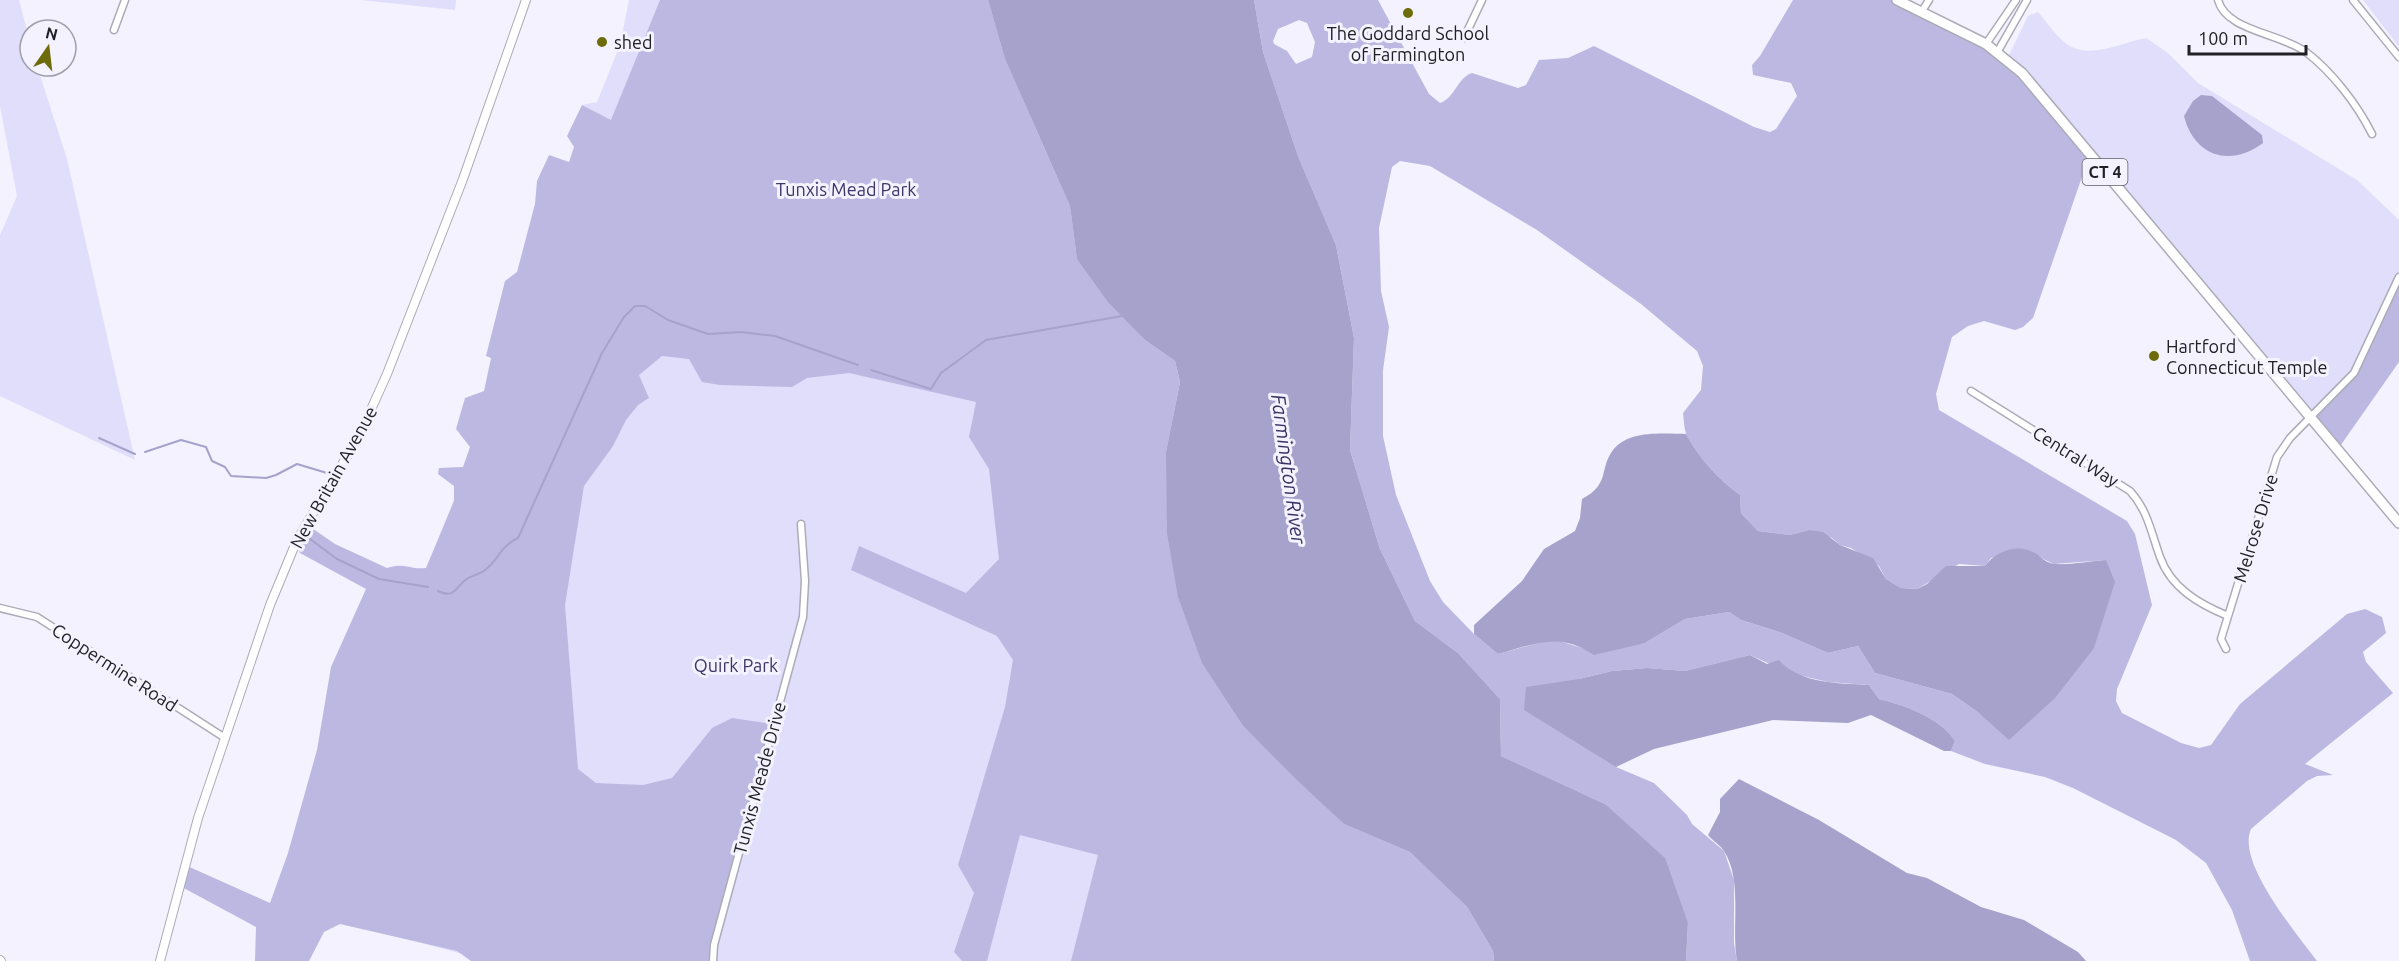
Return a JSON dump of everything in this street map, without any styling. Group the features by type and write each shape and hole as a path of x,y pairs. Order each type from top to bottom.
{"main road":[{"name":"CT 4","path":"1897,0 1998,51 2035,88 2399,523"}],"street":[{"path":"114,30 125,0"},
{"name":"New Britain Avenue","path":"160,961 198,818 270,605 297,540 359,436 387,374 464,179 526,0"},
{"path":"1464,38 1482,0"},
{"path":"1922,11 1929,0"},
{"path":"1986,44 2016,0"},
{"path":"1998,51 2027,0"},
{"path":"2218,0 2230,19 2288,41 2319,63 2363,115 2372,134"},
{"path":"2353,0 2399,57"},
{"name":"Melrose Drive","path":"2226,649 2221,639 2277,457 2284,444 2337,393 2354,373 2399,277"},
{"path":"2391,293 2399,296"},
{"name":"Central Way","path":"1971,391 2130,490 2147,515 2161,559 2173,579 2196,600 2228,616"},
{"name":"Tunxis Meade Drive","path":"713,961 717,935 803,617 805,581 801,524"},
{"name":"Coppermine Road","path":"0,608 37,616 225,738"}],"green space":[{"path":"0,0 19,0 24,18 18,18 18,78 41,78 67,159 135,460 0,396 0,235 17,196 0,106"},
{"path":"361,0 456,0 455,10"},
{"path":"629,0 1001,0 1036,142 1068,186 1078,252 1491,961 488,961 319,915 276,961 602,116 582,105 597,102 620,45"},
{"name":"Tunxis Mead Park","path":"660,0 988,0 1005,59 1070,206 1077,259 1145,340 1175,361 1180,382 1166,452 1244,727 1344,824 1410,852 1467,907 1493,951 1494,961 1071,961 1098,855 1020,835 987,961 962,961 954,952 974,893 958,865 1005,707 1013,660 997,636 851,570 859,546 966,593 999,559 989,469 969,437 976,402 849,373 807,378 792,387 720,385 702,382 689,359 662,356 639,375 649,398 638,405 626,420 613,446 584,486 565,605 578,769 596,783 643,785 672,778 712,728 732,718 773,724 713,961 471,961 457,951 340,924 324,932 309,961 255,961 256,927 180,886 185,865 270,903 288,853 317,750 331,667 366,589 300,553 295,542 306,524 335,544 387,568 403,566 426,568 454,501 454,486 438,474 439,468 463,467 470,447 456,429 465,398 484,391 491,358 486,356 505,281 517,272 535,204 537,181 549,155 569,162 574,147 567,136 582,105 611,120"},
{"path":"1254,0 1378,0 1429,94 1440,103 1472,73 1518,88 1526,85 1539,60 1568,58 1594,46 1754,127 1770,132 1776,129 1797,96 1791,83 1753,75 1752,65 1760,56 1793,0 1897,0 1998,51 2090,154 2033,318 2023,327 2015,330 1984,321 1968,326 1952,337 1936,394 1939,410 2127,521 2135,534 2152,605 2117,689 2116,701 2122,713 2181,743 2199,748 2211,745 2240,704 2347,614 2365,609 2382,617 2386,633 2363,652 2366,662 2393,693 2305,764 2333,775 2317,776 2307,781 2251,829 2249,843 2252,860 2260,878 2283,916 2317,961 2250,961 2232,910 2206,863 2176,840 2073,788 2045,777 1985,764 1951,751 1955,741 1941,726 1910,709 1879,699 1869,685 1828,682 1790,673 1750,655 1685,671 1647,668 1612,671 1579,679 1616,767 1654,783 1687,815 1692,824 1724,851 1734,880 1734,943 1737,961 1686,961 1688,923 1605,804 1501,756 1500,699 1458,653 1415,621 1380,549 1350,450 1354,338 1336,245 1298,156 1263,52","holes":["1299,20 1307,23 1315,42 1312,57 1296,64 1287,51 1274,44 1273,41 1278,29","1400,161 1430,166 1537,230 1641,304 1697,351 1703,366 1701,390 1683,413 1686,433 1703,460 1740,495 1741,513 1758,531 1790,535 1809,530 1832,538 1840,545 1851,548 1879,566 1886,579 1901,588 1917,589 1959,564 1985,566 1991,558 2024,550 2054,564 2106,560 1979,713 1952,694 1875,673 1858,646 1828,653 1782,633 1741,620 1729,612 1685,619 1645,643 1585,649 1553,639 1498,654 1474,634 1443,602 1430,581 1396,495 1383,436 1383,370 1389,327 1381,291 1379,228 1392,167"]},
{"path":"2363,0 2399,0 2399,47"},
{"path":"2038,12 2063,41 2082,50 2093,51 2146,38 2168,53 2198,83 2357,180 2399,220 2399,277 2354,373 2310,417 2007,59 2028,16"},
{"path":"2399,277 2399,362 2338,449 2310,417 2346,383"}],"water":[{"name":"Farmington River","path":"988,0 1254,0 1263,52 1298,156 1336,245 1354,338 1350,450 1380,549 1415,621 1458,653 1500,699 1501,756 1605,804 1665,858 1688,923 1686,961 1494,961 1493,951 1467,907 1410,852 1344,824 1244,727 1202,663 1178,597 1167,533 1166,452 1180,382 1175,361 1145,340 1108,302 1077,259 1070,206 1005,59"},
{"path":"2201,95 2212,96 2262,135 2263,143 2251,151 2238,155 2215,154 2205,149 2189,130 2184,116 2193,101"},
{"path":"1646,434 1686,434 1696,451 1710,467 1740,495 1741,513 1758,531 1790,535 1809,530 1823,532 1840,545 1873,558 1886,579 1901,588 1917,589 1927,584 1946,566 1985,566 1995,556 2015,549 2028,550 2055,564 2106,560 2115,582 2094,648 2055,698 2009,740 1979,713 1952,694 1875,673 1858,646 1828,653 1782,633 1741,620 1729,612 1685,619 1645,643 1594,655 1570,643 1558,642 1536,644 1498,654 1474,634 1474,625 1522,581 1544,549 1575,531 1580,518 1582,499 1591,494 1600,483 1608,459 1618,445 1635,436"},
{"path":"1750,655 1767,664 1779,660 1798,674 1820,681 1869,685 1879,699 1910,709 1941,726 1955,741 1951,751 1944,751 1871,715 1848,723 1773,720 1654,749 1616,767 1524,710 1526,687 1579,679 1612,671 1647,668 1685,671"},
{"path":"1739,779 1819,820 1907,873 1927,878 1981,907 2024,920 2078,952 2086,961 1737,961 1733,876 1724,851 1708,835 1720,812 1720,799"}],"waterway":[{"path":"438,591 450,594 466,579 483,572 507,545 518,538 602,353 624,317 635,306 645,306 668,320 708,334 741,332 775,336 858,365"},
{"path":"871,370 931,389 941,373 986,340 1122,316"},
{"path":"99,438 135,454"},
{"path":"145,452 181,440 206,447 212,461 225,467 231,476 266,478 297,464 327,473"},
{"path":"306,536 337,559 379,579 428,587"}],"place":[{"name":"The Goddard School of Farmington","path":"1408,13"},
{"name":"shed","path":"602,42"},
{"name":"Hartford Connecticut Temple","path":"2154,356"}],"park label":[{"name":"Quirk Park","path":"736,665"}]}
